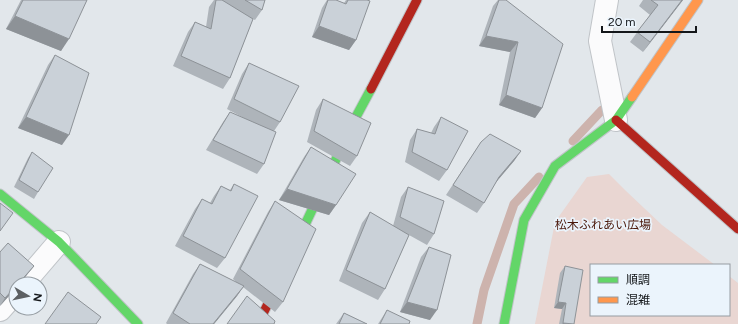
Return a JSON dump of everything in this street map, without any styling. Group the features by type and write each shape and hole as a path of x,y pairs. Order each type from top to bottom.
{"street":[{"path":"289,259 357,115 417,0"},
{"path":"607,0 600,41 616,120 738,229"},
{"path":"504,324 524,220 555,166 616,120 698,0"},
{"path":"0,194 60,242 138,324"},
{"path":"30,276 60,242"},
{"path":"258,324 282,274"},
{"path":"0,310 8,301"}],"green space":[{"name":"松木ふれあい広場","path":"609,174 662,225 714,264 590,264 590,316 730,316 730,277 738,283 738,324 535,324 555,222 587,177"}],"building":[{"path":"23,0 87,0 69,39 15,16"},
{"path":"216,0 222,0 253,19 230,78 181,56 195,22 211,29"},
{"path":"245,0 265,0 262,10"},
{"path":"328,0 336,0 346,4 348,0 370,1 356,40 319,26"},
{"path":"499,0 506,0 563,44 542,108 506,95 518,42 486,36"},
{"path":"651,0 682,0 650,42 637,32 658,5"},
{"path":"55,55 89,73 69,135 26,117"},
{"path":"249,63 299,86 280,122 234,99"},
{"path":"323,99 371,123 357,156 314,131"},
{"path":"230,112 276,132 264,164 213,140"},
{"path":"441,117 468,131 447,170 412,152 417,129 435,134"},
{"path":"490,134 521,151 499,177 484,203 453,185 481,142"},
{"path":"311,147 356,174 336,205 287,189"},
{"path":"32,152 53,168 38,192 19,180"},
{"path":"234,184 258,196 225,258 183,236 202,199 212,204 221,186 231,191"},
{"path":"408,187 444,201 434,234 400,217"},
{"path":"275,201 316,229 283,302 240,269"},
{"path":"0,203 13,213 0,231"},
{"path":"370,212 409,235 385,289 346,270"},
{"path":"8,243 34,266 25,276 8,276 8,295 5,298 0,293 0,252"},
{"path":"429,247 451,255 437,310 407,302"},
{"path":"200,264 244,286 213,324 190,324 173,313"},
{"path":"565,266 583,270 574,324 563,323 566,303 558,302"},
{"path":"68,292 101,317 96,324 45,324"},
{"path":"247,296 275,321 274,324 227,324"},
{"path":"387,310 410,321 409,324 380,324"},
{"path":"344,313 367,324 339,324"}],"waterway":[{"path":"573,141 602,110"},
{"path":"477,324 484,290 514,204 539,177"}],"traffic: fast":[{"path":"293,250 357,115 371,89"},
{"path":"504,324 524,220 555,166 616,120 632,97"},
{"path":"0,194 59,242 138,324"}],"traffic: slow":[{"path":"632,97 698,0"}],"traffic: jam":[{"path":"371,89 417,0"},
{"path":"616,120 738,229"},
{"path":"258,324 280,279"}]}
